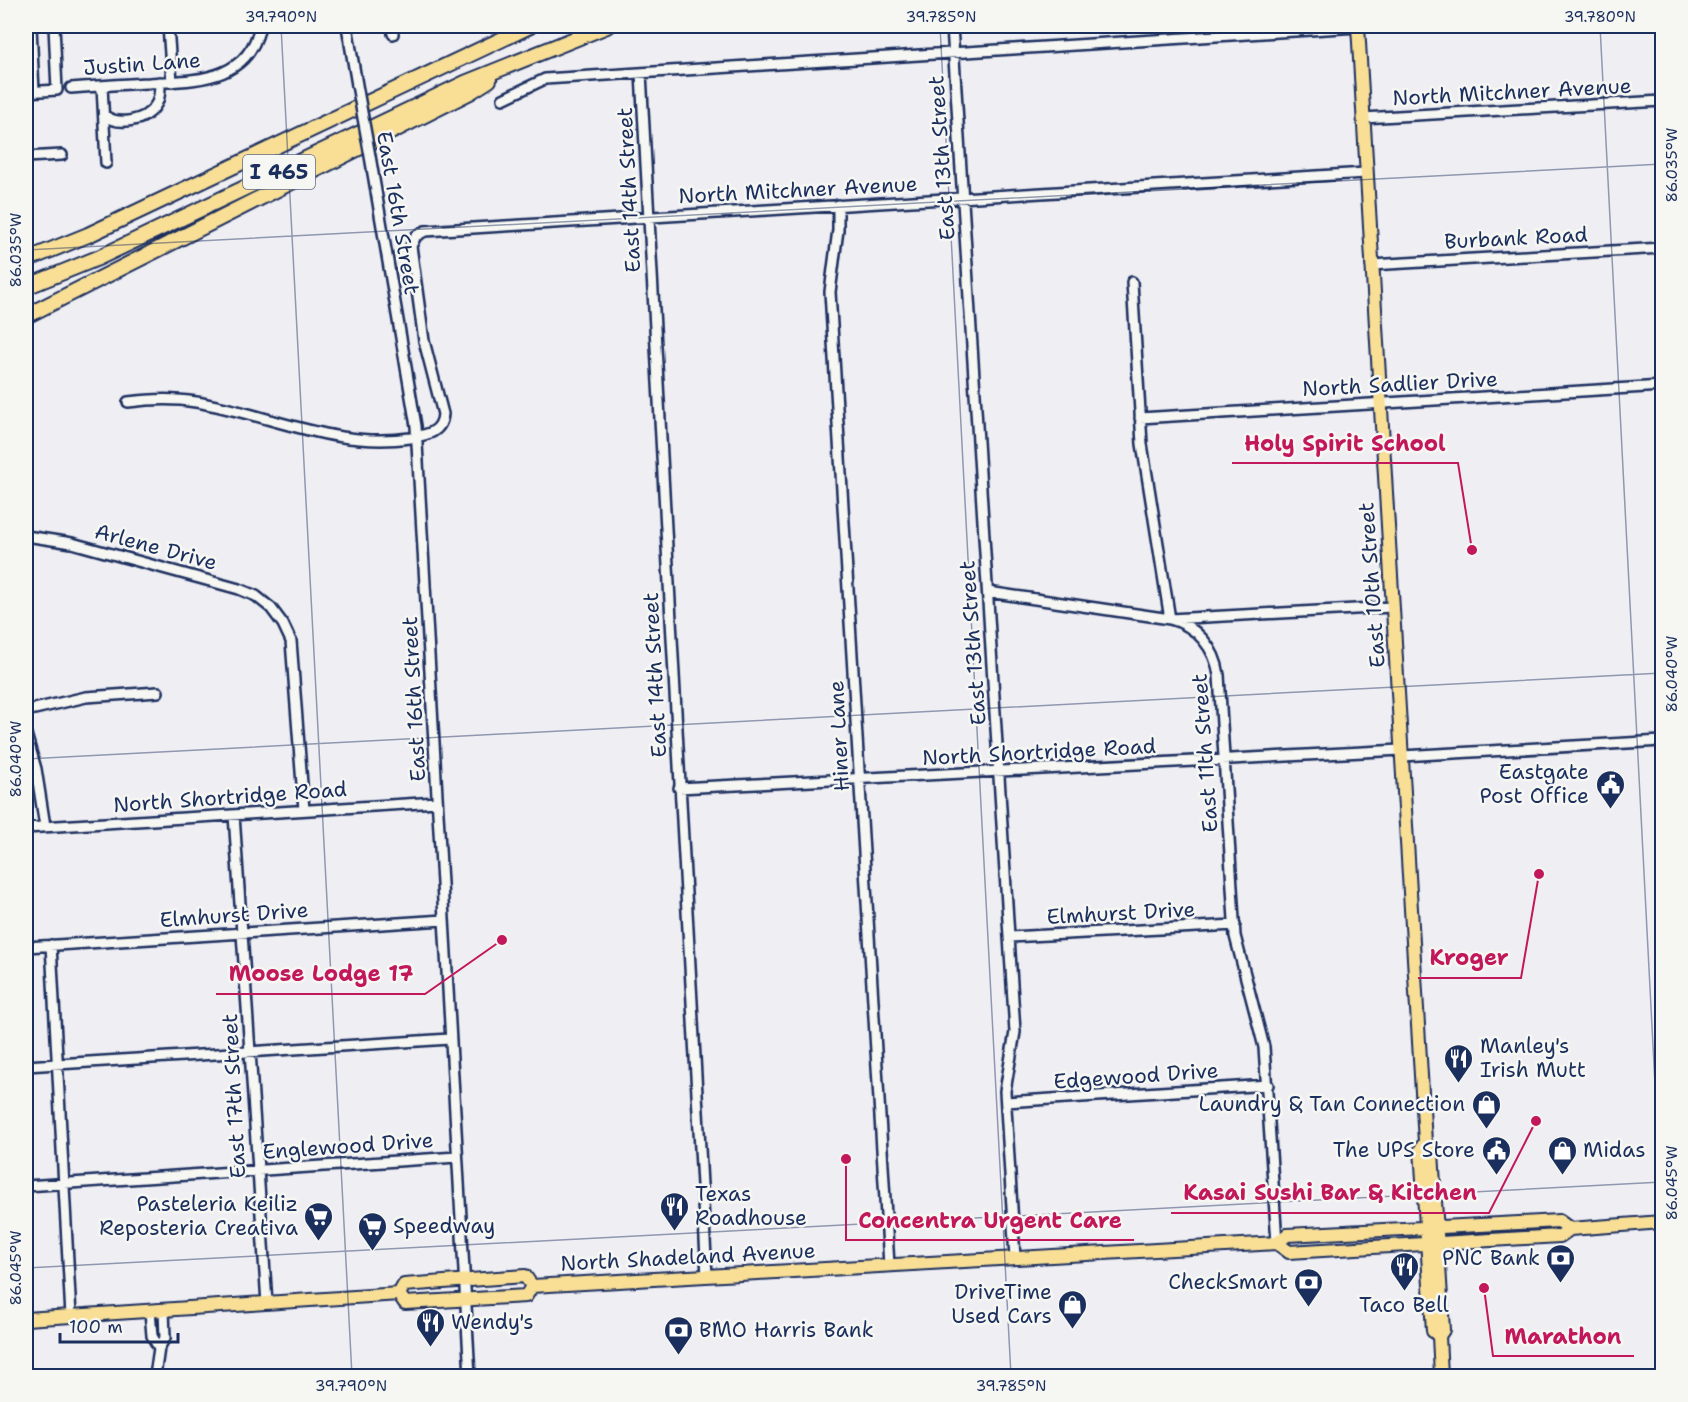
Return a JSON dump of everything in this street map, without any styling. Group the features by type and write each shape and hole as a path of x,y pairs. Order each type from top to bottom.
{"highway":[{"name":"I 465","path":"26,260 88,235 530,26"},
{"name":"I 465","path":"26,287 98,258 465,83 608,26"},
{"path":"26,316 470,92 511,66"}],"main road":[{"name":"East 10th Street","path":"1358,26 1425,1142 1432,1148 1432,1331 1439,1336 1441,1377"},
{"name":"North Shadeland Avenue","path":"532,1286 1277,1243 1287,1235 1559,1221 1570,1229"},
{"name":"North Shadeland Avenue","path":"1277,1243 1289,1252 1432,1245 1560,1236 1570,1229 1662,1222"},
{"name":"North Shadeland Avenue","path":"399,1294 404,1285 525,1276 532,1286"},
{"name":"North Shadeland Avenue","path":"399,1294 405,1303 526,1296 532,1286"},
{"name":"North Shadeland Avenue","path":"26,1318 399,1294"}],"street":[{"path":"26,26 33,26 30,92 57,90 54,26"},
{"path":"168,26 172,82"},
{"name":"Justin Lane","path":"71,88 205,79 232,68 252,50 260,26"},
{"name":"East 16th Street","path":"347,26 404,350 416,437 470,1377"},
{"name":"East 13th Street","path":"952,26 1015,1032 1005,1091 1015,1258"},
{"path":"503,99 545,79 1358,26"},
{"name":"East 14th Street","path":"641,73 706,1276"},
{"path":"104,115 114,122 121,123 149,112 158,100 160,82"},
{"path":"102,86 106,163"},
{"name":"North Mitchner Avenue","path":"1363,118 1662,101"},
{"path":"26,157 62,155"},
{"name":"North Mitchner Avenue","path":"416,437 437,430 442,424 443,414 424,341 411,249 414,238 428,231 1366,173"},
{"name":"Hiner Lane","path":"838,206 838,233 830,275 830,292 889,1265"},
{"name":"Burbank Road","path":"1371,265 1662,248"},
{"path":"1132,282 1144,460 1170,619"},
{"name":"North Sadlier Drive","path":"1140,418 1662,386"},
{"path":"128,402 169,399 196,402 348,439 380,440 416,437"},
{"name":"Arlene Drive","path":"26,536 72,543 239,589 256,596 271,608 285,627 293,652 304,810"},
{"path":"988,592 1170,619 1392,607"},
{"name":"East 11th Street","path":"1170,619 1200,636 1216,660 1219,675 1235,925 1243,971 1264,1047 1277,1243"},
{"path":"26,711 93,696 158,692"},
{"path":"26,734 36,769 45,826"},
{"name":"North Shortridge Road","path":"679,788 1224,759 1662,741"},
{"name":"North Shortridge Road","path":"26,828 437,802"},
{"name":"East 17th Street","path":"234,815 267,1303"},
{"name":"Elmhurst Drive","path":"26,947 444,920"},
{"name":"Elmhurst Drive","path":"1010,937 1235,925"},
{"path":"51,945 71,1316"},
{"path":"26,1066 450,1039"},
{"name":"Edgewood Drive","path":"1006,1102 1268,1085"},
{"name":"Englewood Drive","path":"26,1186 457,1158"},
{"path":"155,1377 159,1348 165,1338 164,1310"},
{"path":"150,1311 152,1336 159,1348"}],"place":[{"name":"Holy Spirit School","path":"1472,550"},
{"name":"Eastgate Post Office","path":"1610,810"},
{"name":"Kroger","path":"1539,874"},
{"name":"Moose Lodge 17","path":"502,940"},
{"name":"Manley's Irish Mutt","path":"1459,1084"},
{"name":"Kasai Sushi Bar & Kitchen","path":"1536,1121"},
{"name":"Laundry & Tan Connection","path":"1486,1130"},
{"name":"Concentra Urgent Care","path":"846,1159"},
{"name":"The UPS Store","path":"1496,1176"},
{"name":"Midas","path":"1562,1176"},
{"name":"Texas Roadhouse","path":"674,1232"},
{"name":"Pasteleria Keiliz Reposteria Creativa","path":"319,1242"},
{"name":"Speedway","path":"372,1252"},
{"name":"PNC Bank","path":"1561,1284"},
{"name":"Marathon","path":"1484,1288"},
{"name":"Taco Bell","path":"1404,1292"},
{"name":"CheckSmart","path":"1309,1308"},
{"name":"DriveTime Used Cars","path":"1073,1330"},
{"name":"Wendy's","path":"430,1348"},
{"name":"BMO Harris Bank","path":"678,1356"}]}
